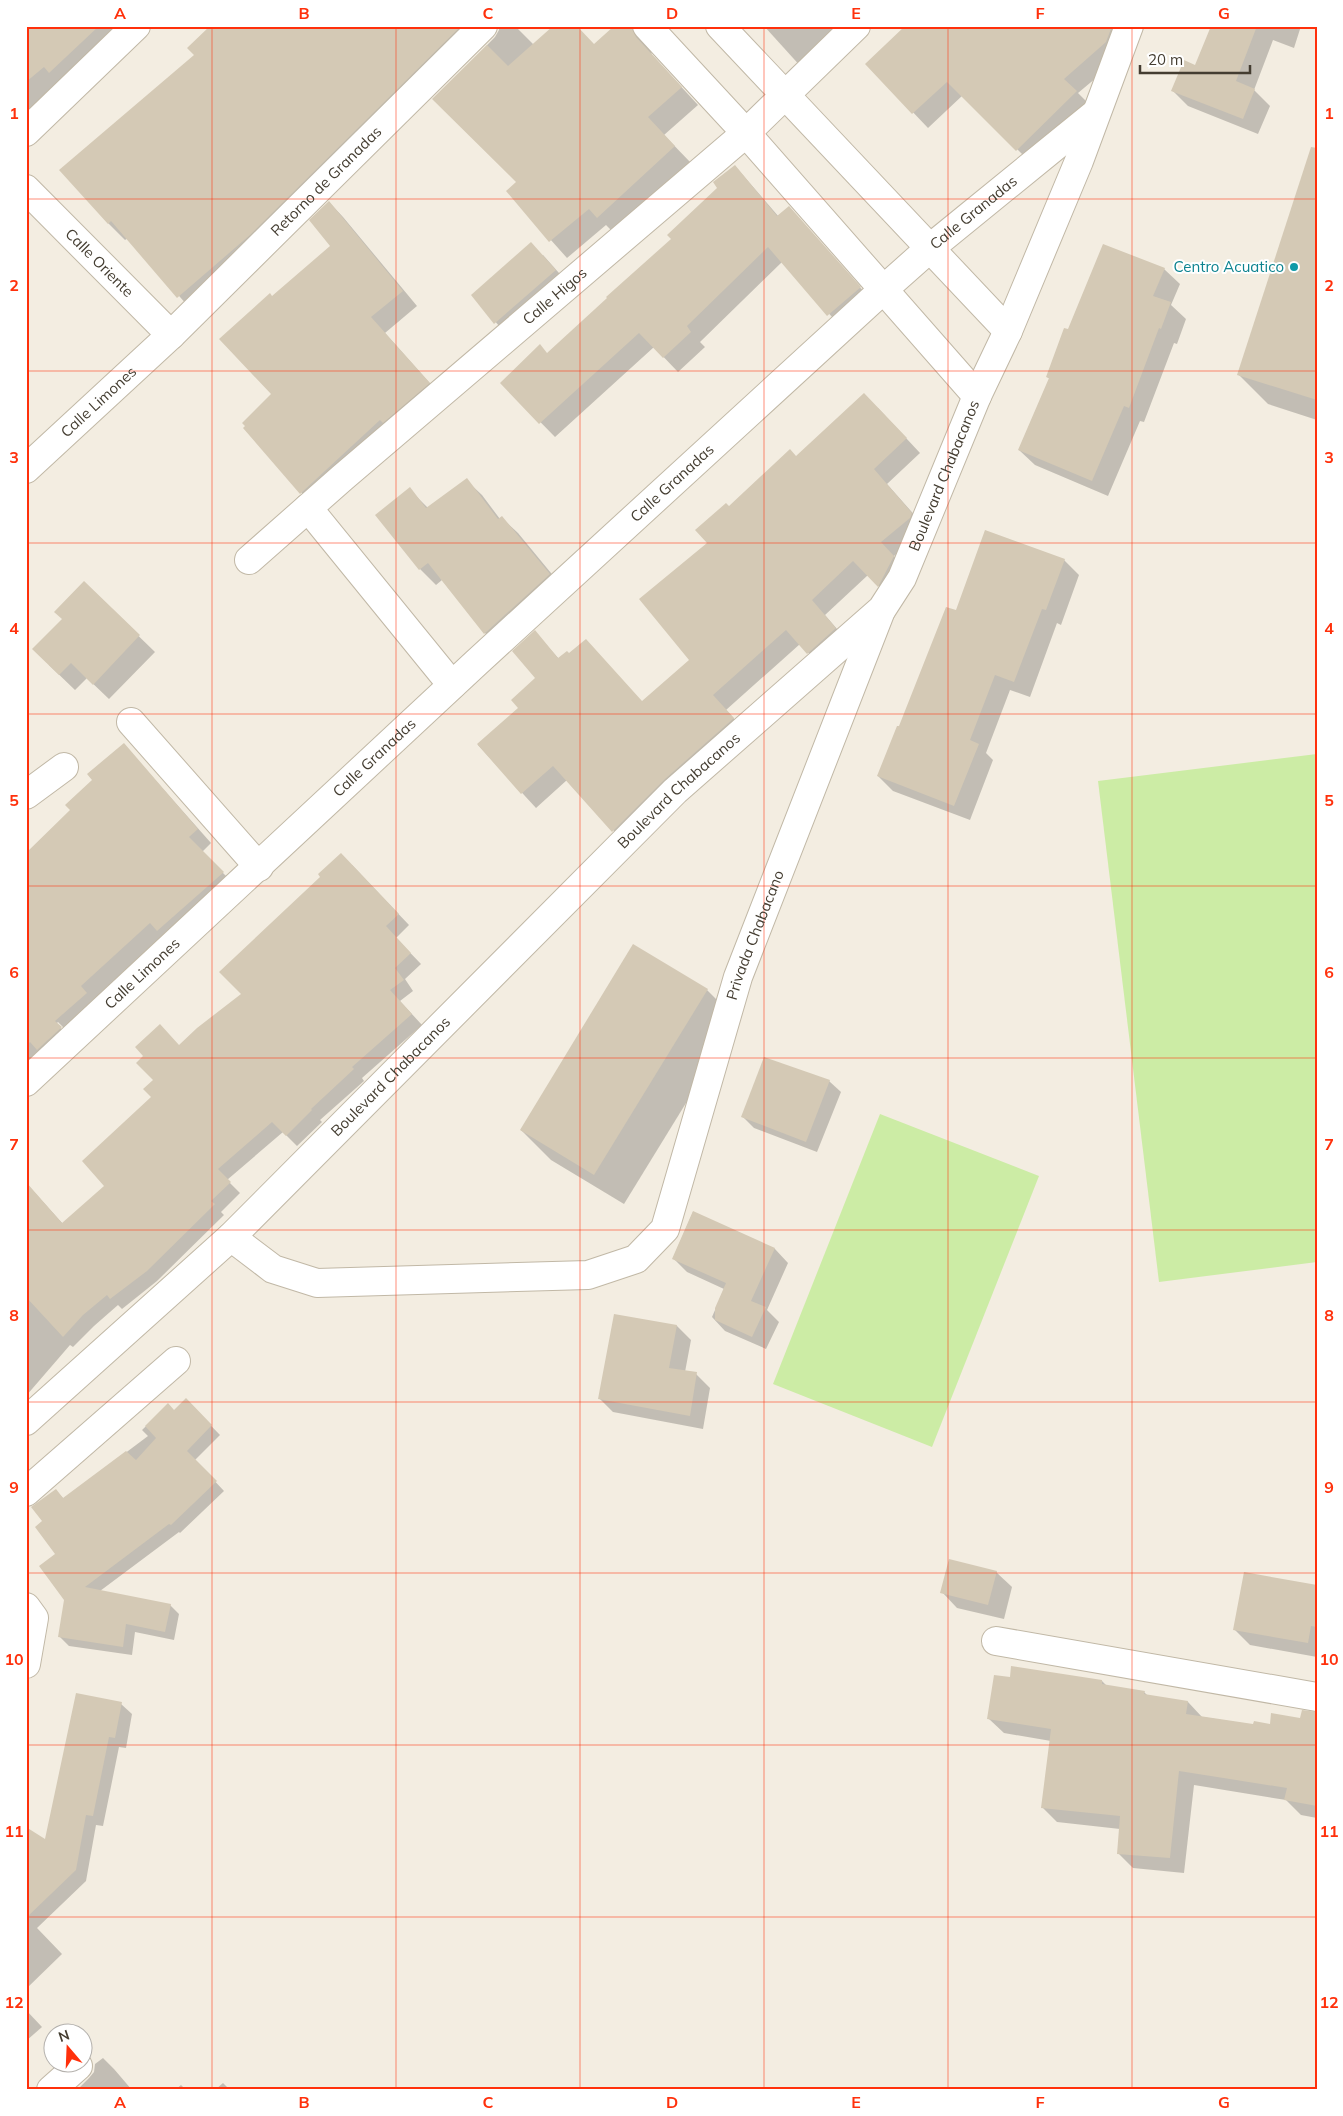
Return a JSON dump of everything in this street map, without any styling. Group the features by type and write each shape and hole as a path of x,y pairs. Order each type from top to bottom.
{"street":[{"path":"26,132 136,26"},
{"name":"Retorno de Granadas","path":"171,335 483,26"},
{"path":"647,26 746,133 977,396"},
{"path":"720,26 1008,332"},
{"name":"Calle Higos","path":"249,560 746,133 856,26"},
{"name":"Boulevard Chabacanos","path":"26,1420 231,1237 675,791 882,610 902,578 977,396 1008,332 1079,161 1129,26"},
{"name":"Calle Granadas","path":"259,866 452,685 884,288 929,249 1097,113"},
{"name":"Calle Oriente","path":"26,189 171,335"},
{"name":"Calle Limones","path":"26,469 171,335"},
{"path":"308,508 452,685"},
{"name":"Privada Chabacano","path":"231,1237 273,1269 317,1283 588,1275 636,1259 665,1229 738,977 882,610"},
{"path":"131,722 259,866"},
{"path":"26,795 64,768"},
{"name":"Calle Limones","path":"26,1082 259,866"},
{"path":"26,1492 176,1361"},
{"path":"26,1607 34,1618 26,1664"},
{"path":"996,1641 1317,1696"},
{"path":"52,2090 69,2074"}],"green space":[{"path":"1317,754 1317,1262 1159,1282 1098,781"},
{"path":"880,1114 1039,1176 932,1447 773,1384"}],"building":[{"path":"26,26 99,26 49,73 44,67 26,82"},
{"path":"210,26 461,26 250,235 177,298 111,221 108,224 59,170 194,55 187,48"},
{"path":"553,26 577,26 594,44 614,26 632,26 636,37 682,87 648,117 675,146 597,218 589,209 549,242 506,191 516,182 432,99 487,45 508,66"},
{"path":"905,26 1112,26 1106,42 1064,79 1077,91 1016,151 947,82 912,114 865,64"},
{"path":"1211,26 1257,26 1236,81 1255,89 1243,119 1171,91 1184,60 1195,65"},
{"name":"Centro Acuatico","path":"1311,147 1317,148 1317,400 1237,375"},
{"path":"735,165 777,216 789,206 861,287 827,316 768,247 687,326 691,332 663,358 639,333 539,424 500,383 540,344 547,353 671,239 667,235 717,188 713,182"},
{"path":"329,201 403,291 371,317 430,383 383,423 380,420 300,494 243,428 245,426 242,423 271,394 219,339 270,293 272,296 330,246 309,220"},
{"path":"531,242 556,270 494,324 471,295"},
{"path":"1103,244 1165,268 1153,296 1171,302 1161,329 1159,328 1129,408 1124,406 1092,481 1018,450 1049,378 1046,377 1064,328 1068,329"},
{"path":"864,393 907,438 874,469 912,513 910,518 881,542 894,556 878,587 853,561 812,600 836,628 807,654 786,630 713,695 734,718 665,779 612,832 553,766 521,794 477,744 518,708 511,700 535,678 512,651 535,630 558,658 567,651 569,653 586,639 642,701 689,660 639,599 707,543 695,530 726,503 729,506 790,449 796,456"},
{"path":"467,478 498,519 502,516 550,574 484,634 428,563 419,570 375,515 410,487 426,508"},
{"path":"985,530 1065,559 1046,610 1042,609 1014,682 995,675 970,740 979,744 954,806 877,776 946,607 956,610"},
{"path":"84,581 140,635 93,685 71,663 59,675 32,649 62,619 54,612"},
{"path":"124,743 198,829 189,837 224,872 157,931 150,923 81,986 87,993 55,1021 62,1027 37,1050 30,1042 26,1046 26,853 70,810 65,805 92,780 87,774"},
{"path":"341,853 399,914 386,926 411,953 395,968 404,980 390,990 412,1014 352,1067 354,1069 311,1109 286,1136 272,1122 218,1169 231,1182 211,1201 215,1204 147,1271 110,1299 107,1295 83,1315 63,1337 26,1297 26,1182 62,1223 104,1186 82,1161 151,1097 143,1089 153,1080 136,1063 143,1056 135,1047 160,1024 179,1045 197,1028 241,994 219,972 320,877 318,874"},
{"path":"633,944 708,989 594,1175 520,1130"},
{"path":"764,1057 830,1080 806,1142 741,1117"},
{"path":"693,1211 775,1248 751,1301 766,1307 752,1337 715,1320 715,1308 726,1283 672,1259"},
{"path":"614,1314 677,1325 669,1368 697,1372 690,1416 598,1399"},
{"path":"186,1398 212,1425 187,1451 217,1481 171,1525 169,1524 85,1587 171,1604 165,1632 126,1624 123,1647 58,1637 64,1600 39,1566 55,1554 35,1527 42,1521 31,1507 56,1489 63,1498 126,1451 136,1460 156,1438 145,1426 168,1403 174,1410"},
{"path":"949,1559 997,1571 988,1605 940,1593"},
{"path":"1244,1572 1317,1585 1317,1627 1311,1626 1308,1643 1233,1630"},
{"path":"1011,1666 1102,1680 1102,1684 1145,1691 1144,1694 1188,1701 1186,1714 1253,1724 1254,1721 1270,1724 1271,1713 1300,1718 1302,1710 1317,1712 1317,1806 1284,1800 1287,1788 1179,1771 1170,1858 1117,1854 1120,1816 1041,1808 1051,1729 987,1719 994,1675 1010,1677"},
{"path":"76,1693 122,1702 115,1738 109,1737 93,1816 86,1815 76,1870 26,1918 26,1827 45,1839"}],"place":[{"name":"Centro Acuatico","path":"1294,267"}]}
